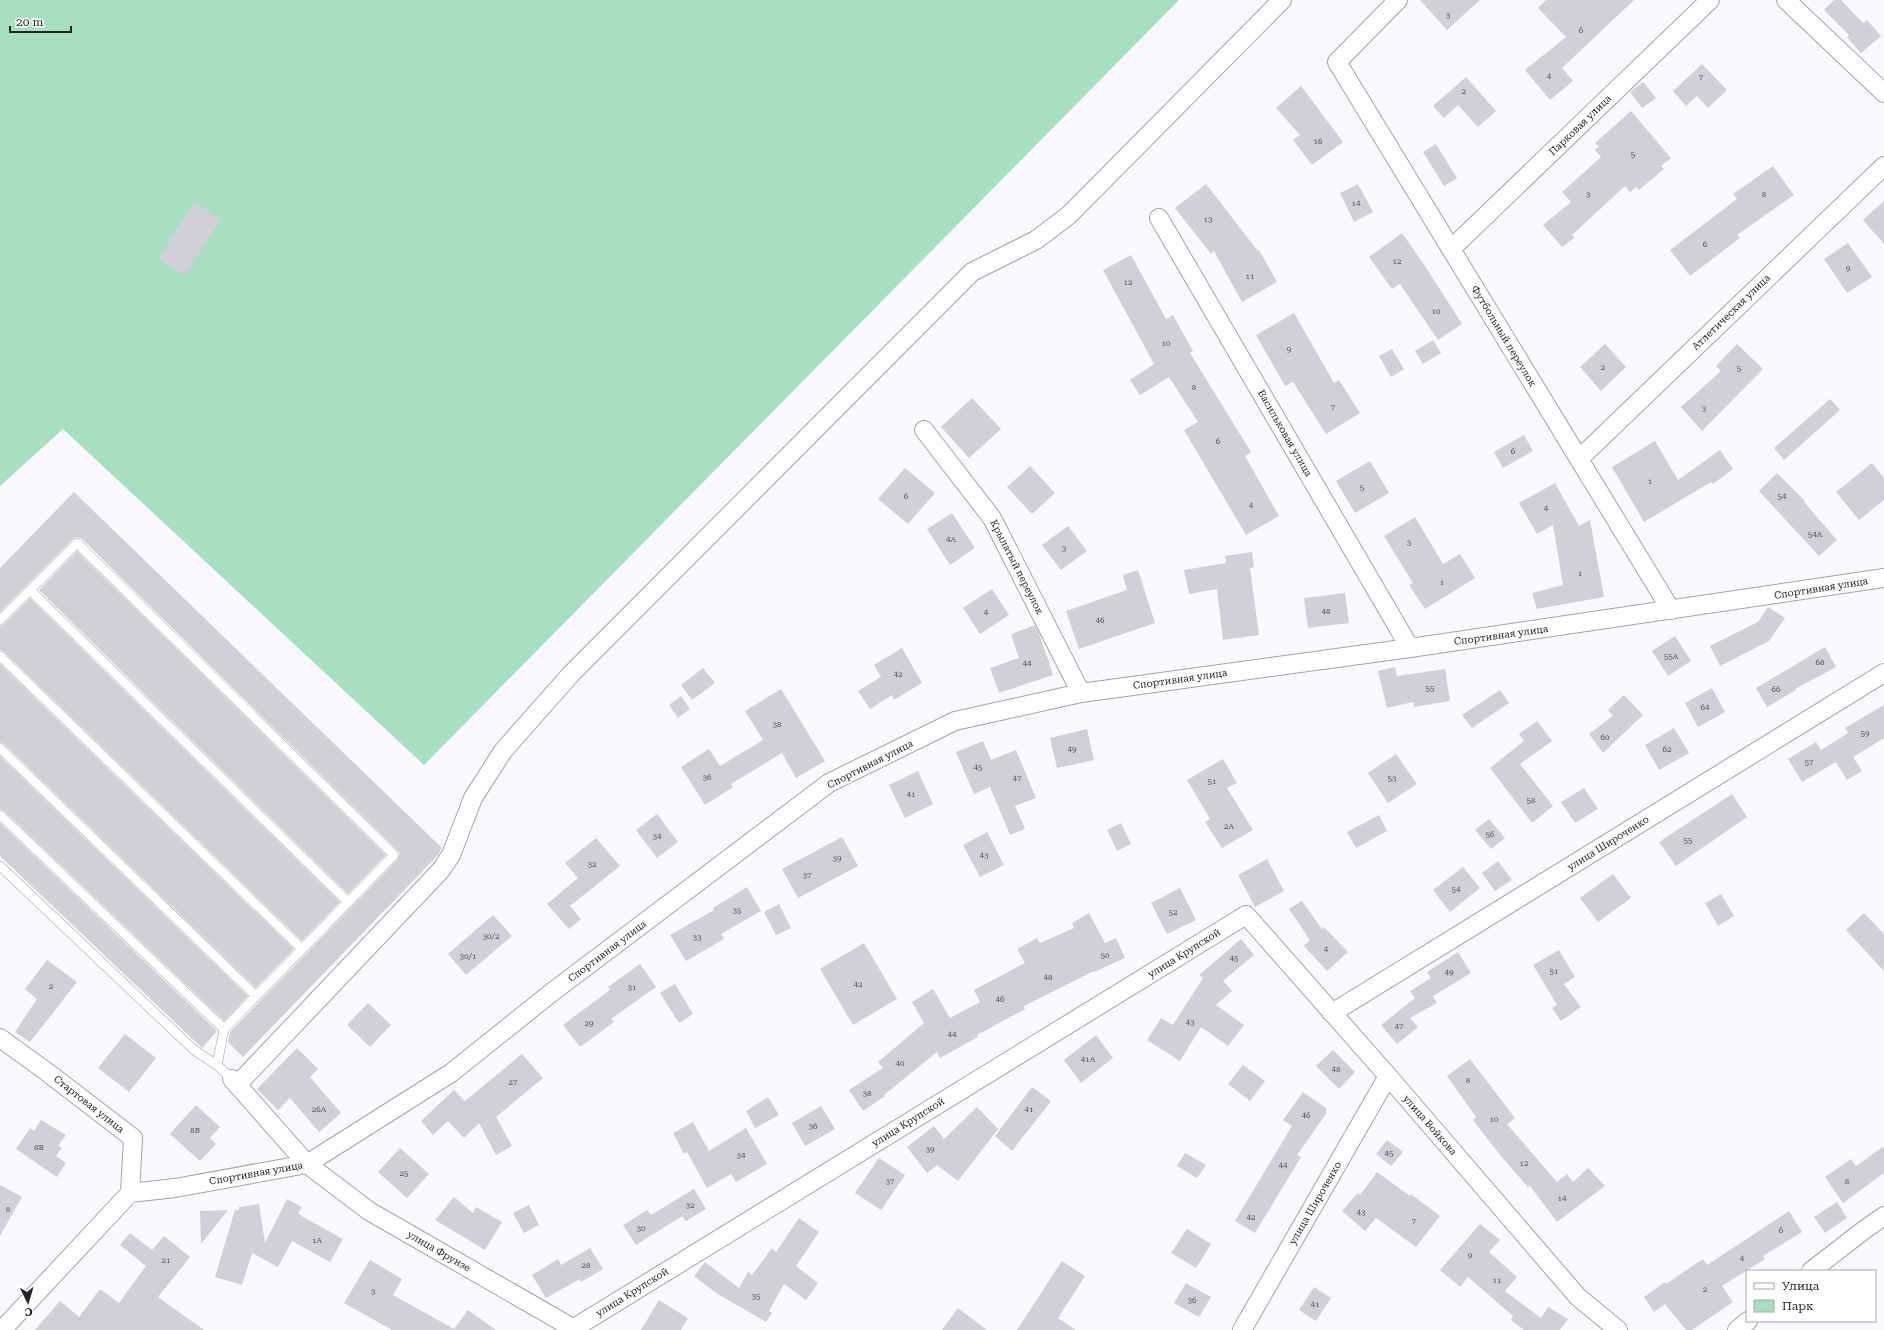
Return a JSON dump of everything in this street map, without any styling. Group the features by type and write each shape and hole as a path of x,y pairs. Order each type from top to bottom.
{"street":[{"path":"235,1082 441,870 451,855 473,798 504,751 571,674 972,272 1036,240 1070,215 1282,0"},
{"name":"Футбольный переулок","path":"1398,0 1337,62 1671,610"},
{"name":"Парковая улица","path":"1451,249 1710,0"},
{"path":"1786,0 1884,93"},
{"name":"Атлетическая улица","path":"1579,459 1884,166"},
{"name":"Васильковая улица","path":"1160,218 1410,648"},
{"name":"Крылатый переулок","path":"924,430 992,518 1081,693"},
{"name":"Спортивная улица","path":"130,1192 175,1188 307,1164 451,1073 551,993 829,783 955,721 1081,693 1410,648 1884,578"},
{"name":"улица Широченко","path":"1332,1013 1884,673"},
{"name":"улица Войкова","path":"1246,915 1388,1076 1578,1297 1618,1330"},
{"name":"улица Крупской","path":"573,1330 1246,915"},
{"name":"Стартовая улица","path":"0,1038 133,1138 130,1192"},
{"name":"улица Широченко","path":"1242,1330 1388,1076"},
{"name":"улица Фрунзе","path":"235,1082 307,1164 369,1211 573,1330"},
{"path":"2,1330 130,1192"},
{"path":"1812,1270 1884,1216"},
{"path":"1737,1330 1747,1322"}],"lane":[{"path":"0,620 77,543 394,854 224,1029 217,1065"},
{"path":"30,590 348,902"},
{"path":"0,656 302,949"},
{"path":"0,748 256,996"},
{"path":"0,815 224,1029"},
{"path":"0,866 194,1050 217,1065 235,1082"}],"green space":[{"path":"0,0 1179,0 424,765 63,429 0,486"}],"building":[{"path":"1420,0 1480,0 1447,30"},
{"path":"1546,0 1634,0 1562,68 1573,81 1550,100 1525,70 1566,37 1538,8"},
{"path":"1834,0 1841,0 1863,23 1867,20 1881,36 1861,53 1847,37 1849,35 1824,10"},
{"path":"1702,64 1727,90 1708,108 1697,96 1686,106 1673,91"},
{"path":"1466,77 1496,111 1478,127 1458,105 1444,118 1433,106"},
{"path":"1643,82 1656,98 1642,108 1630,92"},
{"path":"1301,86 1343,142 1312,165 1293,140 1300,135 1276,108"},
{"path":"1631,111 1671,158 1661,166 1664,169 1639,190 1636,187 1630,192 1625,186 1572,235 1574,238 1562,247 1543,225 1571,202 1562,192 1601,157 1595,150 1599,147 1595,143"},
{"path":"1436,144 1457,178 1444,186 1423,152"},
{"path":"1773,166 1794,195 1737,235 1740,238 1690,276 1670,250 1737,199 1733,194"},
{"path":"1206,184 1258,251 1259,250 1277,282 1242,302 1214,251 1211,254 1175,208"},
{"path":"1358,184 1373,212 1354,222 1340,193"},
{"path":"1884,201 1884,244 1863,220"},
{"path":"194,202 221,219 185,275 158,259"},
{"path":"1402,233 1462,324 1438,340 1400,284 1392,289 1369,257"},
{"path":"1848,243 1872,277 1847,293 1824,259"},
{"path":"1131,255 1166,319 1173,315 1193,351 1190,353 1251,452 1245,456 1279,516 1246,535 1184,430 1198,422 1169,377 1140,395 1130,380 1154,364 1103,270"},
{"path":"1294,313 1334,383 1339,380 1360,413 1326,434 1293,382 1285,386 1256,335"},
{"path":"1433,340 1441,353 1423,364 1415,351"},
{"path":"1605,344 1626,367 1601,391 1580,367"},
{"path":"1737,344 1763,369 1702,431 1681,407 1721,371 1716,366"},
{"path":"1392,349 1404,369 1391,377 1379,356"},
{"path":"972,398 1001,429 969,458 941,427"},
{"path":"1830,399 1840,410 1784,460 1774,448"},
{"path":"1524,435 1533,451 1503,468 1494,452"},
{"path":"1655,441 1678,480 1720,450 1733,469 1713,484 1711,482 1644,522 1612,467"},
{"path":"1370,461 1389,493 1355,513 1336,481"},
{"path":"1872,463 1884,478 1884,500 1859,520 1836,492"},
{"path":"1030,466 1055,493 1032,514 1007,487"},
{"path":"905,468 935,493 908,524 878,499"},
{"path":"1777,473 1805,501 1804,502 1837,540 1819,556 1759,491"},
{"path":"1555,483 1579,526 1590,520 1604,597 1537,609 1532,593 1563,585 1553,525 1537,534 1519,503"},
{"path":"74,492 442,848 438,855 243,1057 228,1042 230,1032 398,859 400,853 81,538 76,537 73,539 0,612 0,568"},
{"path":"952,513 975,548 950,565 927,529"},
{"path":"1415,517 1443,564 1460,554 1475,578 1425,609 1409,585 1413,583 1384,536"},
{"path":"1068,526 1087,551 1061,570 1042,545"},
{"path":"77,551 386,855 348,894 39,590"},
{"path":"1252,552 1254,567 1250,568 1259,635 1223,640 1217,589 1189,594 1184,570 1226,563 1225,556"},
{"path":"1138,570 1155,623 1079,649 1066,611 1127,590 1123,575"},
{"path":"992,589 1009,615 980,634 963,608"},
{"path":"1345,593 1349,623 1308,628 1304,598"},
{"path":"30,598 340,902 302,941 4,652 0,650 0,626 4,624"},
{"path":"1768,607 1785,618 1769,641 1720,666 1710,646 1758,622"},
{"path":"1035,625 1053,675 999,693 990,668 1019,658 1011,634"},
{"path":"1675,636 1691,661 1668,676 1652,651"},
{"path":"1825,647 1836,667 1795,689 1796,690 1767,707 1756,688"},
{"path":"902,648 922,683 894,700 892,695 870,709 858,691 881,677 874,665"},
{"path":"0,664 294,949 256,988 4,744 0,742"},
{"path":"1395,667 1397,676 1445,669 1450,701 1414,707 1413,702 1387,708 1378,671"},
{"path":"703,668 715,683 692,700 681,685"},
{"path":"1712,688 1725,712 1698,727 1685,703"},
{"path":"781,689 825,761 796,778 782,753 731,784 733,787 705,805 681,767 709,749 720,766 763,740 745,711"},
{"path":"1500,690 1509,703 1472,728 1462,715"},
{"path":"1624,695 1643,715 1603,753 1589,734 1613,716 1608,710"},
{"path":"681,696 690,709 678,718 669,705"},
{"path":"1884,705 1884,738 1853,757 1862,771 1847,780 1836,762 1802,782 1788,759 1816,742 1821,750 1848,733 1845,728"},
{"path":"1537,721 1552,741 1520,764 1553,806 1532,823 1490,768 1524,741 1519,734"},
{"path":"1674,728 1689,753 1659,770 1645,745"},
{"path":"1087,729 1094,760 1057,768 1050,738"},
{"path":"983,741 991,760 1016,750 1036,798 1015,806 1025,829 1010,835 990,787 974,794 956,752"},
{"path":"1396,754 1417,784 1388,803 1368,773"},
{"path":"0,756 248,996 224,1021 4,811 0,809"},
{"path":"1223,759 1237,783 1227,788 1253,830 1222,848 1205,822 1210,819 1187,780"},
{"path":"918,771 933,804 905,818 889,785"},
{"path":"1584,788 1598,809 1575,823 1561,802"},
{"path":"1732,794 1747,817 1676,866 1659,842"},
{"path":"657,814 678,842 657,858 636,830"},
{"path":"1379,815 1387,831 1356,848 1347,832"},
{"path":"1489,819 1505,838 1491,849 1475,830"},
{"path":"0,823 217,1031 202,1048 0,856"},
{"path":"1121,823 1131,844 1117,851 1107,830"},
{"path":"987,832 1004,865 980,877 963,845"},
{"path":"842,837 858,866 798,898 782,869"},
{"path":"596,838 620,866 570,906 581,919 569,929 547,904 578,878 565,863"},
{"path":"1267,859 1284,891 1255,907 1238,875"},
{"path":"1498,861 1512,880 1495,891 1482,873"},
{"path":"1463,867 1480,888 1450,912 1433,890"},
{"path":"1613,874 1631,898 1598,922 1580,898"},
{"path":"747,887 761,911 721,934 724,939 686,961 670,935 714,910 713,908"},
{"path":"1180,888 1196,920 1167,934 1151,903"},
{"path":"1721,894 1734,916 1718,926 1705,903"},
{"path":"1302,901 1322,929 1324,927 1348,952 1327,971 1304,946 1310,940 1289,909"},
{"path":"779,904 791,928 776,935 764,912"},
{"path":"1089,913 1105,943 1116,938 1125,958 1094,971 1024,1006 1025,1009 977,1035 978,1037 940,1058 937,1052 884,1095 885,1096 863,1111 849,1090 883,1068 878,1062 924,1023 912,1002 933,989 950,1018 980,1002 974,990 1025,963 1017,949 1037,938 1040,943 1074,928 1072,923"},
{"path":"1864,913 1884,934 1884,971 1846,930"},
{"path":"493,915 512,936 466,975 448,954"},
{"path":"1241,939 1254,955 1223,981 1232,991 1216,1005 1244,1025 1228,1046 1201,1027 1180,1061 1147,1040 1161,1018 1173,1025 1203,978 1199,975"},
{"path":"864,943 897,999 853,1025 820,969"},
{"path":"1559,950 1575,977 1564,984 1581,1007 1561,1021 1552,1008 1557,1005 1533,965"},
{"path":"1458,952 1471,973 1433,996 1437,1003 1410,1018 1418,1027 1397,1044 1381,1025 1415,998 1410,991 1431,978 1427,972"},
{"path":"47,960 77,982 30,1042 15,1032 37,999 25,989"},
{"path":"640,964 656,987 611,1019 614,1022 580,1047 563,1025 610,990 608,987"},
{"path":"675,984 693,1014 679,1023 660,993"},
{"path":"368,1003 391,1025 370,1047 347,1025"},
{"path":"125,1034 156,1058 129,1092 98,1068"},
{"path":"1096,1035 1113,1058 1081,1083 1064,1060"},
{"path":"297,1048 318,1069 310,1077 341,1113 319,1132 290,1098 278,1110 257,1089"},
{"path":"1333,1050 1355,1072 1339,1089 1316,1066"},
{"path":"522,1054 543,1078 496,1117 512,1146 496,1155 479,1123 464,1138 448,1121 433,1135 421,1121 454,1090 465,1101"},
{"path":"1470,1059 1515,1118 1507,1124 1557,1182 1567,1174 1573,1182 1588,1168 1605,1186 1557,1222 1530,1186 1528,1187 1500,1155 1473,1120 1476,1117 1447,1076"},
{"path":"1243,1065 1265,1081 1250,1101 1228,1084"},
{"path":"1032,1087 1051,1101 1012,1151 995,1136"},
{"path":"1303,1092 1326,1108 1326,1114 1297,1155 1301,1157 1255,1233 1235,1221 1292,1126 1283,1120"},
{"path":"768,1097 779,1115 755,1128 746,1111"},
{"path":"196,1105 220,1127 210,1138 216,1144 200,1161 170,1134"},
{"path":"821,1106 835,1129 805,1146 792,1123"},
{"path":"977,1107 998,1129 958,1181 937,1165 927,1173 907,1147 934,1126 944,1139"},
{"path":"41,1120 66,1135 58,1146 62,1148 56,1156 66,1163 57,1177 16,1149 30,1128 34,1131"},
{"path":"693,1122 709,1151 746,1128 767,1164 736,1182 731,1174 707,1188 687,1152 684,1154 673,1133"},
{"path":"1387,1140 1403,1152 1391,1166 1376,1154"},
{"path":"1884,1146 1884,1173 1843,1203 1825,1177 1851,1159 1856,1166"},
{"path":"400,1148 429,1174 407,1198 378,1172"},
{"path":"1185,1153 1206,1165 1197,1178 1177,1166"},
{"path":"879,1158 905,1175 881,1210 855,1193"},
{"path":"1377,1172 1410,1196 1411,1194 1440,1216 1416,1247 1376,1218 1365,1231 1342,1211 1358,1193 1360,1195"},
{"path":"0,1185 22,1197 0,1236"},
{"path":"694,1189 706,1209 686,1221 682,1216 636,1245 623,1225 647,1210 651,1215"},
{"path":"454,1197 473,1213 476,1207 502,1222 485,1250 435,1220"},
{"path":"287,1199 302,1207 298,1214 343,1239 330,1262 292,1241 278,1267 252,1253 242,1285 215,1277 235,1210 239,1210 239,1207 259,1204 265,1243"},
{"path":"1837,1202 1847,1218 1825,1233 1814,1217"},
{"path":"529,1205 539,1225 524,1233 513,1213"},
{"path":"228,1210 201,1244 200,1211"},
{"path":"1789,1211 1802,1232 1763,1256 1765,1259 1722,1286 1733,1302 1692,1330 1686,1330 1665,1304 1654,1312 1644,1297 1665,1282 1666,1284 1703,1259 1707,1265"},
{"path":"799,1218 819,1232 796,1266 818,1283 806,1300 784,1284 769,1311 772,1313 766,1322 716,1293 694,1276 705,1262 739,1288 748,1272 752,1275 772,1248 776,1252"},
{"path":"1480,1224 1500,1240 1489,1252 1517,1277 1505,1291 1541,1318 1548,1307 1568,1319 1560,1330 1524,1330 1511,1320 1513,1316 1468,1277 1460,1287 1440,1270"},
{"path":"1187,1229 1211,1244 1196,1268 1171,1253"},
{"path":"130,1233 152,1250 164,1236 190,1257 158,1297 204,1330 35,1330 60,1301 79,1317 100,1289 119,1303 146,1266 120,1245"},
{"path":"590,1248 603,1269 581,1282 580,1279 546,1298 532,1275 558,1259 561,1265"},
{"path":"370,1260 402,1279 393,1295 454,1329 468,1310 496,1330 392,1330 344,1303"},
{"path":"1062,1261 1085,1276 1058,1318 1076,1330 1017,1330"},
{"path":"1186,1283 1211,1297 1199,1317 1174,1303"},
{"path":"1314,1287 1331,1298 1316,1321 1299,1310"},
{"path":"659,1300 688,1318 681,1330 641,1330"},
{"path":"958,1308 987,1330 942,1330"}]}
